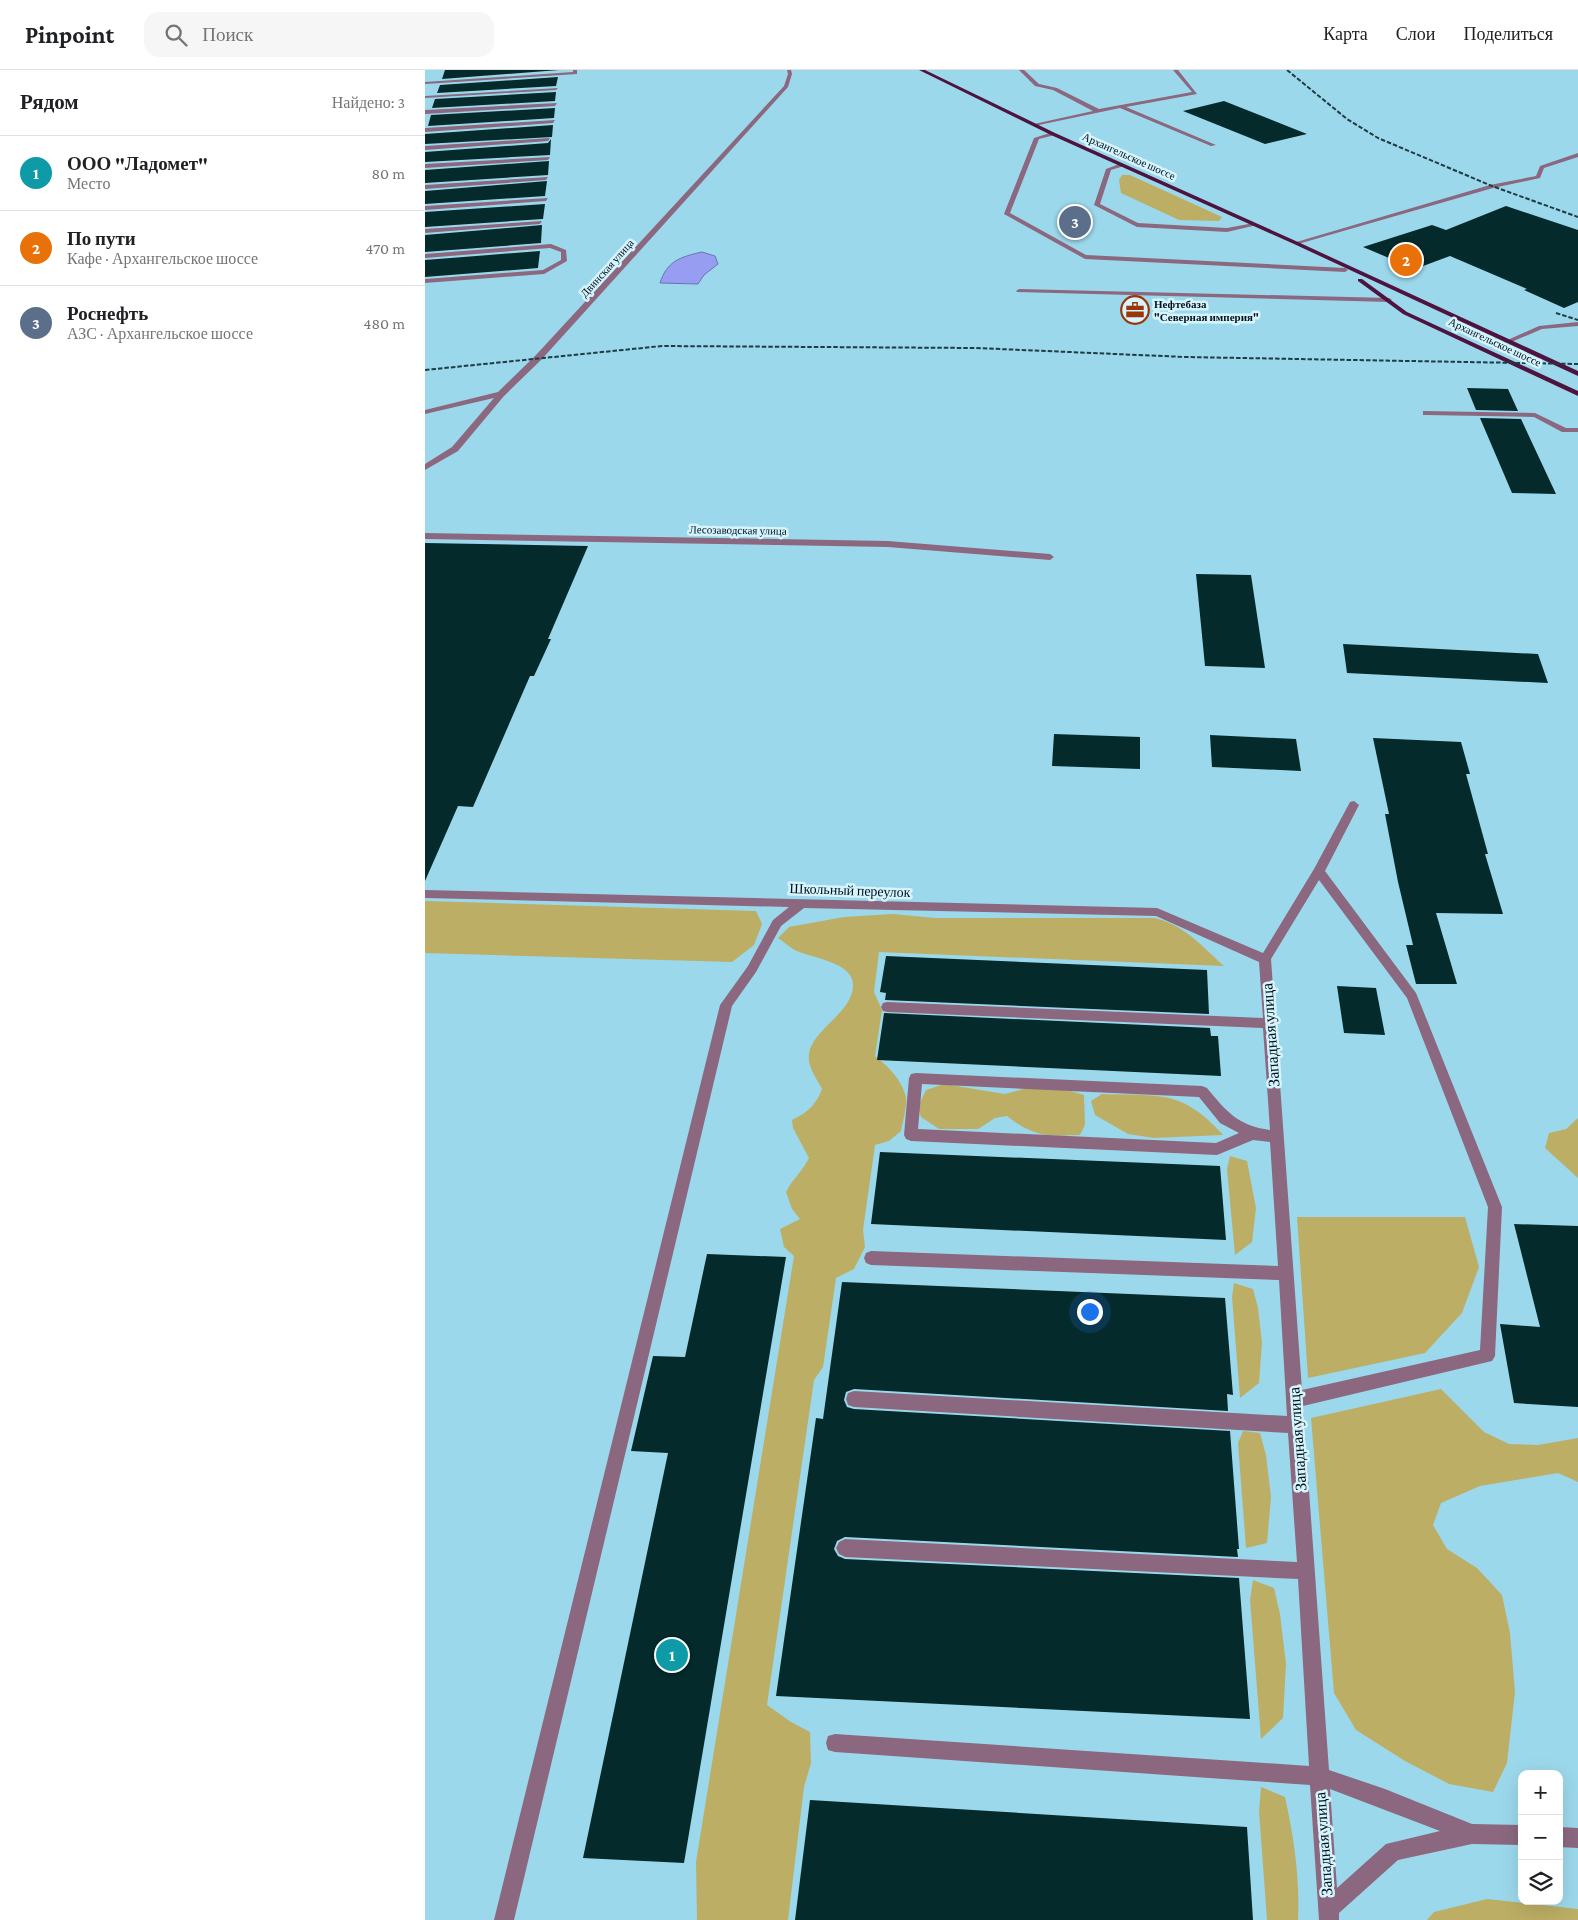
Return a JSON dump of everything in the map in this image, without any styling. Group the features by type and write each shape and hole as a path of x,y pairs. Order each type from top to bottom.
{"main road":[{"name":"Архангельское шоссе","path":"921,70 1053,134 1329,259 1405,303 1496,346 1578,394"},
{"name":"Архангельское шоссе","path":"1329,259 1389,300 1405,303 1496,346 1578,374"}],"street":[{"path":"425,83 435,79 575,73 575,70"},
{"name":"Двинская улица","path":"425,468 455,449 501,394 539,357 786,86 790,74 789,70"},
{"path":"1021,70 1037,85 1055,89 1098,111"},
{"path":"1036,125 1121,106 1195,93 1175,70"},
{"path":"425,104 426,97 435,79"},
{"path":"426,97 556,89"},
{"path":"425,112 555,104"},
{"path":"1121,106 1213,145"},
{"path":"425,130 553,121"},
{"path":"1053,134 1037,138 1007,214 1085,257 1345,270"},
{"path":"425,148 548,139"},
{"path":"1296,243 1492,186 1538,177 1542,167 1578,155"},
{"path":"425,166 548,158"},
{"path":"1122,165 1109,169 1097,205 1137,225 1227,230 1254,225"},
{"path":"425,187 545,178"},
{"path":"425,208 546,200"},
{"path":"425,231 540,222"},
{"path":"425,256 551,246 564,251 564,261 543,272 425,280"},
{"path":"1019,291 1389,300"},
{"path":"1496,346 1541,327 1578,324"},
{"path":"425,412 501,394"},
{"path":"1426,413 1535,415 1565,430 1578,430"},
{"name":"Лесозаводская улица","path":"425,536 888,544 1050,557"},
{"path":"1265,959 1319,872 1354,805"},
{"path":"1294,1400 1487,1356 1495,1208 1412,996 1319,872"},
{"name":"Школьный переулок","path":"425,894 1157,912 1265,959"},
{"path":"504,1920 726,1005 752,969 777,923 801,904"},
{"name":"Западная улица","path":"1265,959 1328,1915"},
{"path":"887,1007 1269,1023"},
{"path":"1251,1134 1217,1149 911,1135 916,1078 1202,1092 1225,1119 1251,1134 1277,1137"},
{"path":"871,1258 1286,1273"},
{"path":"853,1399 1296,1425"},
{"path":"845,1548 1305,1571"},
{"path":"835,1743 1319,1776 1385,1799 1472,1834"},
{"path":"1328,1915 1393,1851 1472,1834 1518,1834"},
{"path":"1563,1837 1578,1838"}],"shaded area":[{"path":"1122,175 1130,175 1222,217 1219,221 1179,220 1121,193 1119,180"},
{"path":"425,901 756,911 762,924 754,945 732,962 425,953"},
{"path":"893,914 935,918 1154,918 1183,930 1224,966 879,952 874,992 882,1010 875,1056 890,1069 902,1086 906,1098 906,1106 901,1131 889,1141 875,1145 863,1230 865,1247 854,1269 836,1278 823,1367 814,1380 767,1705 791,1722 810,1732 811,1763 804,1787 788,1920 697,1920 696,1862 794,1256 784,1247 780,1229 800,1219 792,1209 786,1192 809,1158 793,1128 792,1120 810,1108 820,1095 822,1089 812,1072 809,1061 810,1050 821,1032 846,1005 851,995 853,984 851,977 839,966 797,951 778,938 789,927 844,917"},
{"path":"944,1084 1005,1094 1023,1089 1063,1089 1084,1095 1085,1125 1080,1135 1050,1135 1034,1132 1007,1116 995,1118 978,1129 939,1129 921,1117 918,1107 926,1090"},
{"path":"1102,1094 1155,1096 1182,1102 1195,1109 1223,1135 1154,1138 1128,1134 1095,1115 1091,1101"},
{"path":"1578,1118 1578,1178 1545,1148 1549,1133 1566,1129"},
{"path":"1230,1156 1247,1161 1256,1208 1252,1242 1235,1255 1227,1169"},
{"path":"1297,1217 1465,1217 1479,1267 1462,1313 1425,1353 1308,1378"},
{"path":"1234,1283 1253,1289 1258,1308 1262,1343 1259,1383 1240,1398 1232,1297"},
{"path":"1441,1389 1484,1432 1509,1444 1538,1445 1578,1438 1578,1482 1558,1473 1480,1486 1441,1503 1433,1525 1447,1549 1477,1568 1502,1595 1510,1633 1515,1692 1507,1763 1493,1792 1449,1784 1405,1761 1356,1730 1334,1693 1311,1418"},
{"path":"1243,1431 1260,1433 1266,1455 1271,1497 1267,1543 1246,1548 1238,1443"},
{"path":"1253,1580 1274,1588 1280,1614 1286,1664 1283,1718 1261,1739 1250,1600"},
{"path":"1261,1787 1285,1797 1296,1858 1298,1920 1267,1920 1259,1811"},
{"path":"1487,1899 1518,1902 1518,1905 1542,1905 1578,1909 1578,1920 1427,1920 1434,1912"}],"water":[{"path":"702,252 715,256 718,264 704,275 698,284 660,283 666,270 675,261"}],"building":[{"path":"445,70 559,70 442,79"},
{"path":"558,77 556,86 437,93 440,85"},
{"path":"556,92 555,101 432,108 435,99"},
{"path":"1224,101 1307,134 1265,144 1183,111"},
{"path":"555,108 554,118 428,126 431,115"},
{"path":"553,125 552,137 425,144 425,134"},
{"path":"551,139 550,155 425,162 425,152 548,143"},
{"path":"549,161 548,175 425,183 425,170"},
{"path":"547,181 545,196 425,204 425,191"},
{"path":"545,204 543,219 425,227 425,212"},
{"path":"1506,206 1578,230 1578,302 1564,308 1524,290 1527,289 1450,256 1415,269 1363,247 1432,225 1446,230"},
{"path":"542,225 541,243 425,252 425,235"},
{"path":"540,251 538,268 425,277 425,260"},
{"path":"1467,388 1508,389 1518,411 1476,410"},
{"path":"1480,418 1521,419 1556,494 1512,493"},
{"path":"425,543 588,546 548,639 551,639 534,676 530,676 473,807 458,806 425,881"},
{"path":"1196,574 1251,575 1265,668 1205,666"},
{"path":"1343,644 1538,654 1548,683 1347,673"},
{"path":"1054,734 1140,737 1140,769 1052,766"},
{"path":"1210,735 1296,739 1301,771 1212,767"},
{"path":"1373,738 1461,742 1470,774 1466,774 1488,854 1485,854 1503,914 1436,913 1457,984 1416,984 1406,945 1413,945 1398,882 1385,814 1389,814"},
{"path":"886,956 1207,970 1209,1014 885,1000 886,993 880,992"},
{"path":"1337,986 1376,988 1385,1035 1344,1033"},
{"path":"884,1013 1210,1028 1211,1036 1218,1036 1221,1076 877,1060"},
{"path":"880,1152 1220,1166 1226,1240 871,1224"},
{"path":"1514,1224 1578,1226 1578,1407 1514,1403 1500,1324 1540,1327"},
{"path":"707,1254 786,1257 684,1863 583,1858 668,1453 631,1451 653,1356 685,1357"},
{"path":"842,1282 1225,1298 1233,1395 1227,1394 1228,1411 854,1389 846,1392 844,1400 847,1407 854,1409 1230,1431 1239,1549 1237,1549 1238,1557 845,1537 837,1541 834,1549 838,1556 845,1559 1239,1578 1250,1719 776,1696 816,1418 823,1419"},
{"path":"810,1800 1247,1827 1253,1920 795,1920"}],"railway":[{"path":"1287,70 1347,119 1378,138 1492,186 1578,217"},
{"path":"1556,313 1578,320"},
{"path":"425,370 662,346 976,348 1185,357 1578,364"}],"place":[{"name":"Роснефть","path":"1075,222"},
{"name":"По пути","path":"1406,260"},
{"name":"Нефтебаза \"Северная империя\"","path":"1135,310"},
{"name":"ООО \"Ладомет\"","path":"672,1655"}]}
